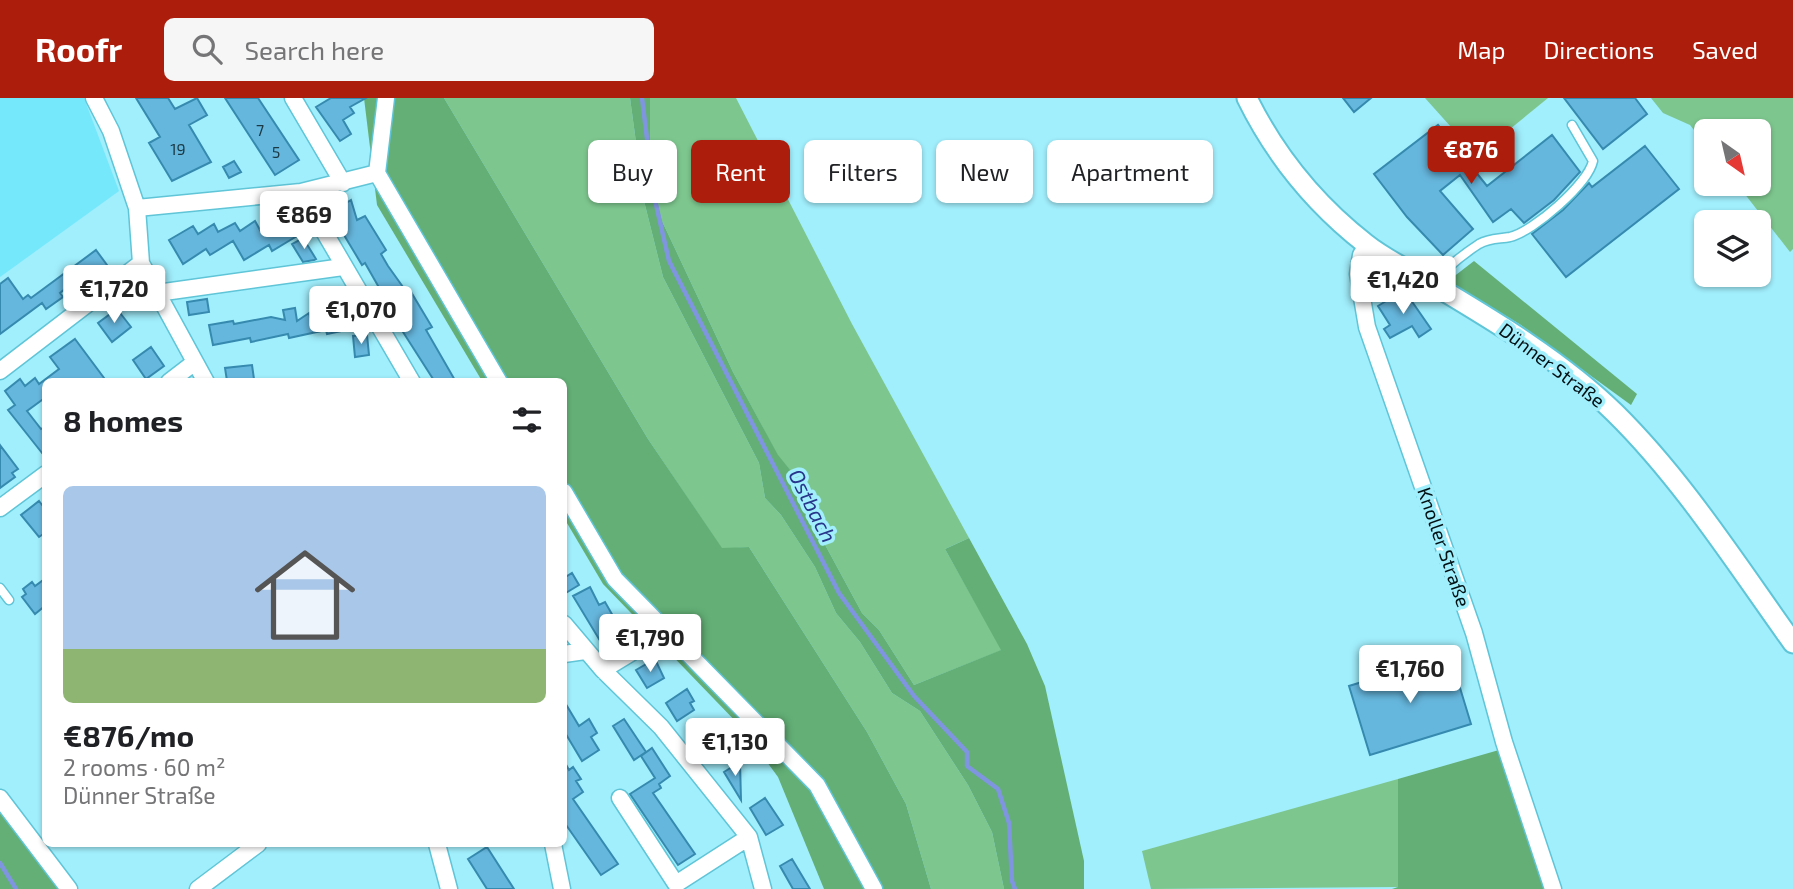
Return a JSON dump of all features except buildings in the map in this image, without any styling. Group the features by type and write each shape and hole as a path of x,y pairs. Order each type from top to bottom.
{"street":[{"path":"94,98 111,131 137,208 141,263 204,378"},
{"path":"293,98 343,183"},
{"path":"386,98 377,173 497,378"},
{"name":"Dünner Straße","path":"1247,98 1261,126 1294,174 1322,205 1367,245 1520,337 1615,412 1690,501 1793,642"},
{"path":"137,208 301,192 377,173"},
{"path":"301,192 410,378"},
{"name":"Knoller Straße","path":"1367,245 1361,255 1358,274 1367,327 1474,633 1504,742 1553,889"},
{"path":"0,370 141,263"},
{"path":"156,293 343,267"},
{"path":"174,378 195,362"},
{"path":"0,508 42,477"},
{"path":"567,497 615,579 817,785 874,889"},
{"path":"567,628 603,670 661,727 749,837 763,889"},
{"path":"603,670 667,631"},
{"path":"567,654 585,651"},
{"path":"0,798 69,889"},
{"path":"620,798 676,884 749,837"},
{"path":"198,889 254,847"},
{"path":"438,847 449,889"},
{"path":"554,847 562,889"}],"lane":[{"path":"1433,284 1441,273 1480,243 1510,237 1524,230 1577,189 1590,174 1593,161 1572,125"},
{"path":"0,588 9,600"}],"shaded area":[{"path":"0,98 84,98 119,191 0,277"}],"green space":[{"path":"364,98 444,98 648,439 722,548 749,547 867,732 906,804 931,889 824,889 778,777 742,728 603,584 567,523 567,378 480,378 377,205"},
{"path":"444,98 630,98 636,140 588,140 588,203 644,203 663,277 759,463 765,498 781,515 815,567 836,613 860,642 892,693 920,711 968,785 992,832 1004,889 931,889 906,804 867,732 749,547 722,549 648,439"},
{"path":"630,98 650,98 650,140 636,140"},
{"path":"650,98 736,98 758,140 691,140 691,203 790,203 852,324 969,538 945,549 1002,650 914,685 879,630 862,613 810,517 796,477 778,456 733,372 662,221 658,203 677,203 677,140 650,140"},
{"path":"1425,98 1548,98 1477,156"},
{"path":"1651,98 1793,98 1793,249 1790,252 1771,228 1771,210 1757,210 1746,196 1771,196 1771,119 1694,119 1694,130 1690,125 1663,113"},
{"path":"644,203 658,203 662,221 733,372 778,455 796,477 810,517 862,613 879,630 914,685 1001,650 945,549 969,538 1027,644 1045,686 1084,861 1084,889 1004,889 992,832 968,785 920,711 892,693 860,642 836,613 815,567 781,515 765,498 759,463 663,277"},
{"path":"1474,261 1637,394 1631,405 1521,325 1448,281"},
{"path":"1499,750 1547,889 1392,889 1398,887 1398,779"},
{"path":"1398,779 1398,887 1151,889 1142,851"},
{"path":"0,804 63,889 0,889"}],"waterway":[{"name":"Ostbach","path":"642,98 654,196 669,261 839,593 914,696 967,752 967,766 998,789 1009,823 1012,881 1015,889"},
{"path":"0,863 16,889"}]}
